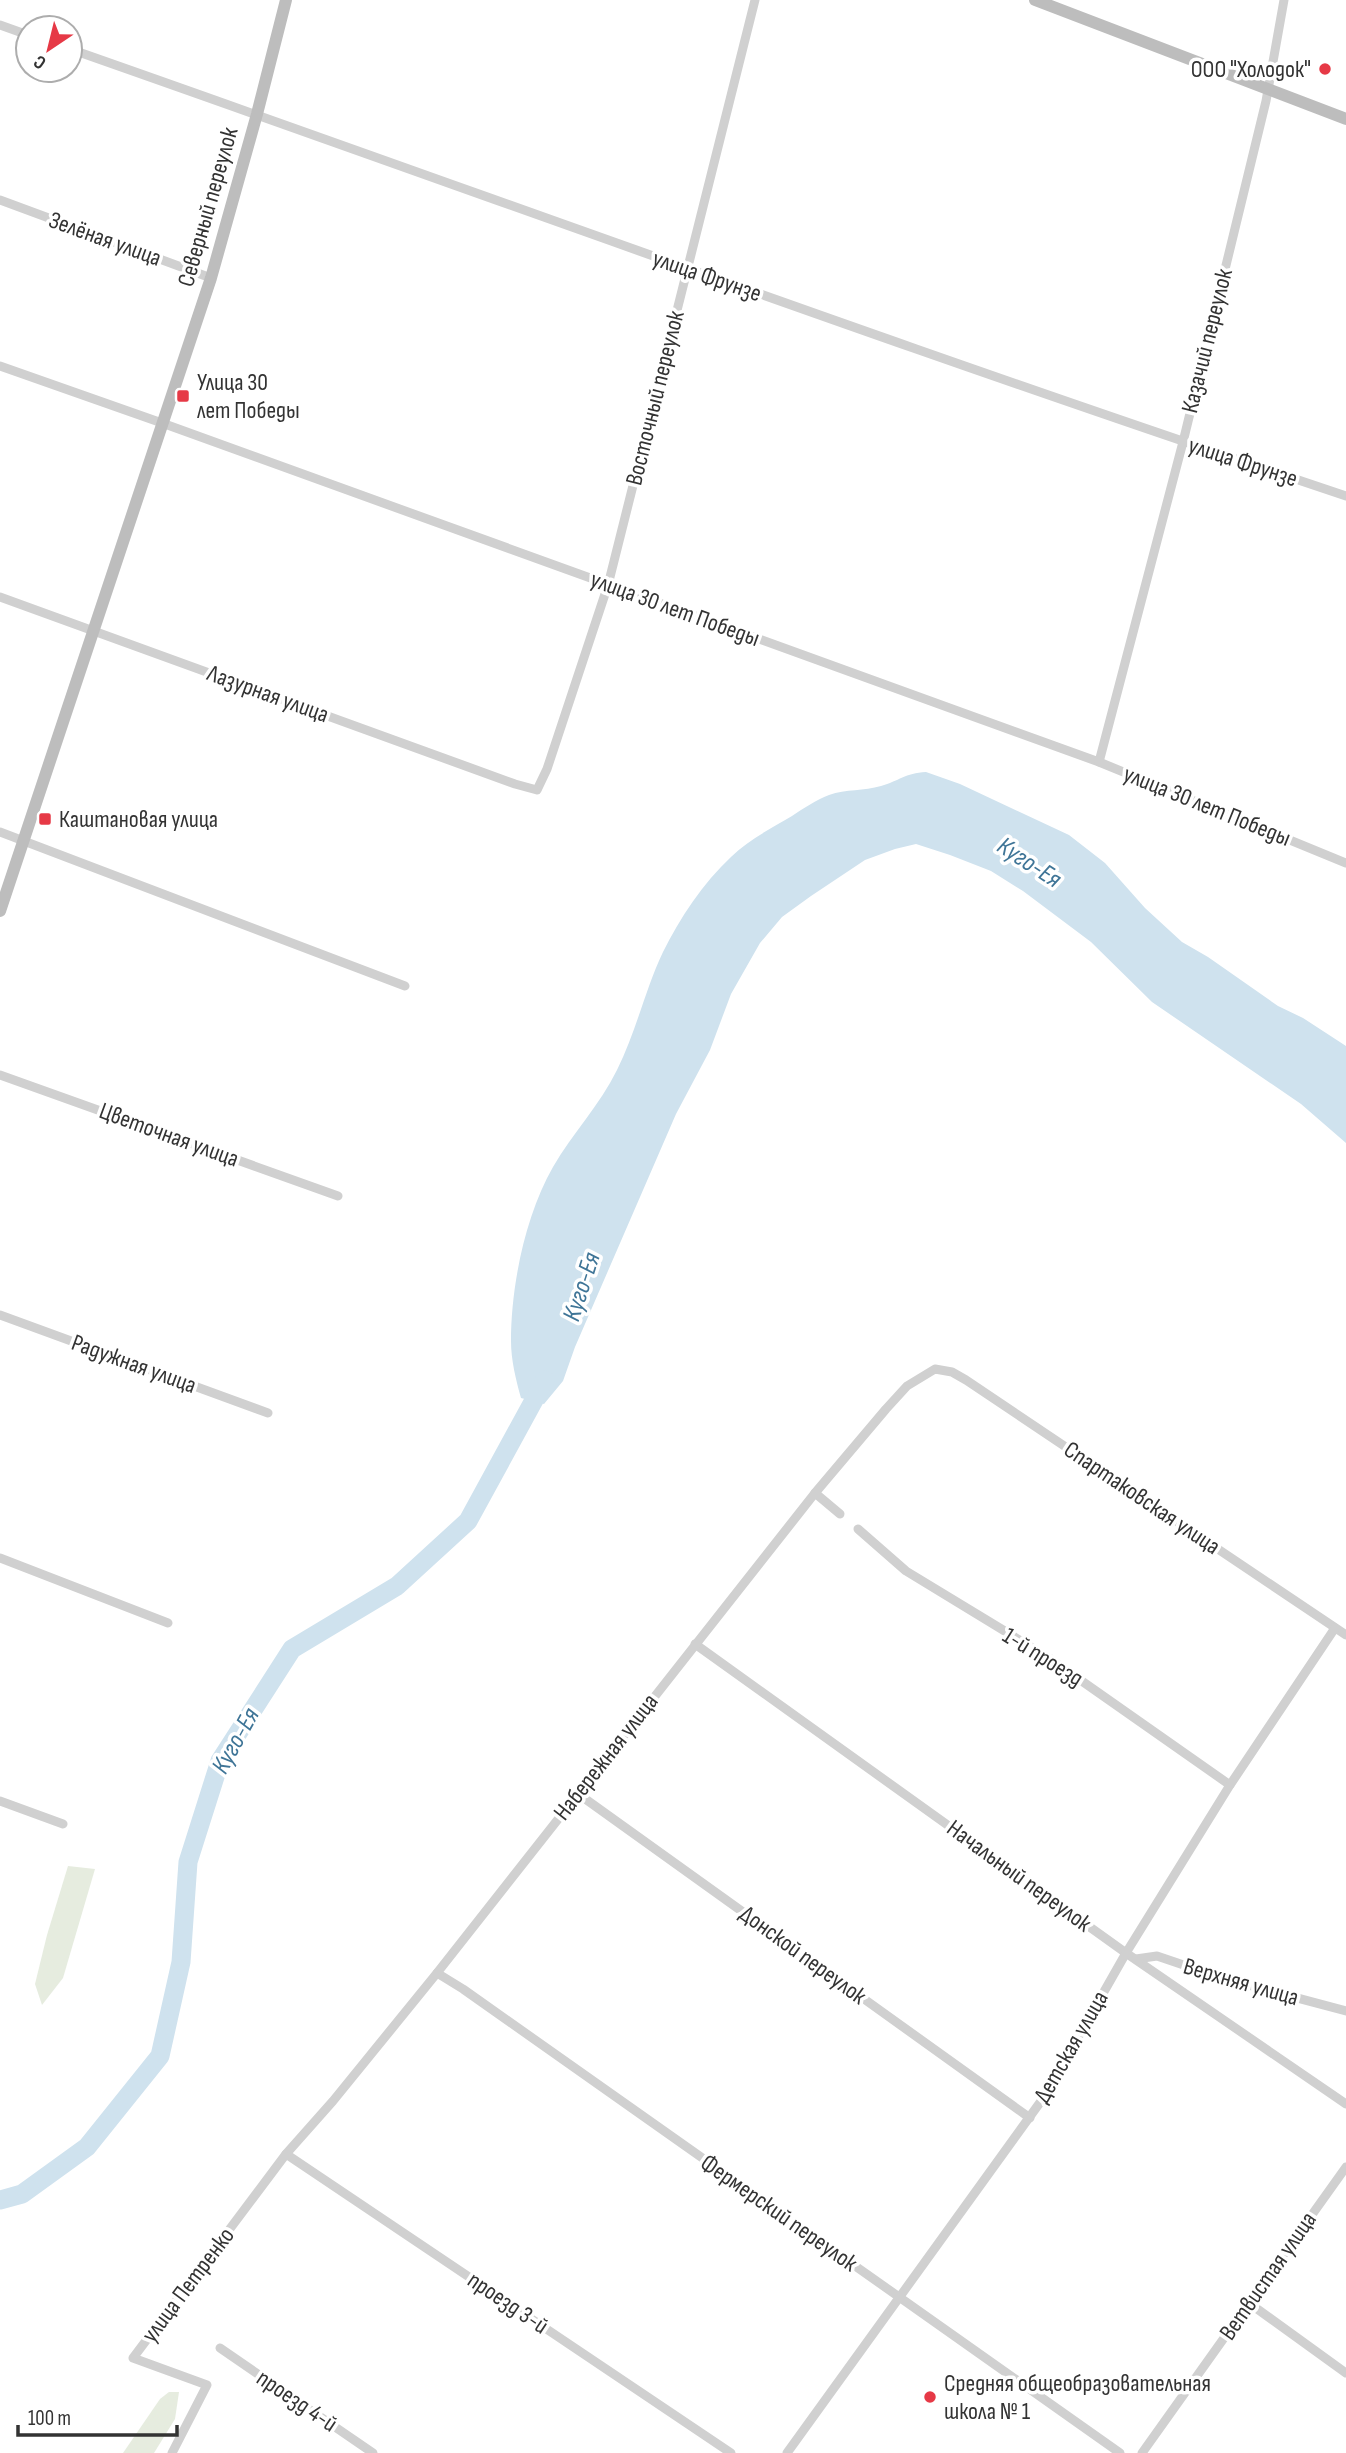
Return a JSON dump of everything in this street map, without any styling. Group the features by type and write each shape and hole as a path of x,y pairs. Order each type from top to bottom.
{"street":[{"name":"Северный переулок","path":"0,911 211,278 257,114 285,0"},
{"name":"Восточный переулок","path":"537,790 547,769 608,585 755,0"},
{"path":"1035,0 1346,119"},
{"name":"Казачий переулок","path":"1099,762 1183,442 1269,89 1272,57 1284,0"},
{"name":"улица Фрунзе","path":"84,54 687,270 1346,496"},
{"name":"Зелёная улица","path":"0,200 211,278"},
{"name":"улица 30 лет Победы","path":"0,366 1099,762 1346,863"},
{"name":"Лазурная улица","path":"0,597 514,784 537,790"},
{"path":"0,832 405,986"},
{"name":"Цветочная улица","path":"0,1075 338,1196"},
{"name":"Радужная улица","path":"0,1315 268,1413"},
{"name":"Набережная улица","path":"286,2154 340,2093 437,1973 815,1493 907,1386 935,1369"},
{"name":"Спартаковская улица","path":"935,1369 952,1372 966,1380 1346,1635"},
{"path":"815,1493 840,1514"},
{"name":"1-й проезд","path":"858,1529 906,1571 1049,1658 1230,1785"},
{"path":"0,1558 168,1623"},
{"name":"Детская улица","path":"787,2453 1044,2097 1126,1953 1230,1785 1335,1628"},
{"name":"Начальный переулок","path":"695,1644 1126,1953 1346,2104"},
{"name":"Донской переулок","path":"577,1793 1030,2118"},
{"path":"0,1801 63,1824"},
{"name":"Верхняя улица","path":"1136,1959 1157,1956 1222,1978 1346,2011"},
{"name":"Фермерский переулок","path":"437,1973 1120,2453"},
{"name":"улица Петренко","path":"172,2453 207,2385 133,2358 286,2154"},
{"name":"проезд 3-й","path":"286,2154 731,2453"},
{"name":"Ветвистая улица","path":"1142,2453 1346,2167"},
{"path":"1249,2303 1346,2373"},
{"name":"проезд 4-й","path":"220,2348 373,2453"}],"shaded area":[{"path":"68,1866 95,1869 63,1978 42,2005 35,1984"},
{"path":"169,2392 179,2392 175,2419 154,2453 123,2453 160,2399"}],"water":[{"path":"926,772 960,784 1069,835 1105,863 1145,908 1182,942 1278,1006 1303,1018 1346,1046 1346,1143 1301,1104 1152,1002 1091,942 1023,891 991,871 950,855 916,844 895,849 865,860 811,896 782,917 760,943 731,994 710,1050 676,1114 575,1347 563,1381 544,1404 521,1398 511,1341 517,1275 527,1229 553,1167 617,1070 657,966 685,914 711,878 738,851 810,804 835,793 875,788"}],"waterway":[{"name":"Куго-Ея","path":"0,2200 22,2194 87,2147 160,2056 181,1962 188,1862 220,1761 292,1649 397,1586 468,1521 545,1380"}],"place":[{"name":"ООО \"Холодок\"","path":"1325,69"},
{"name":"Улица 30 лет Победы","path":"183,396"},
{"name":"Каштановая улица","path":"45,819"},
{"name":"Средняя общеобразовательная школа № 1","path":"930,2397"}]}
